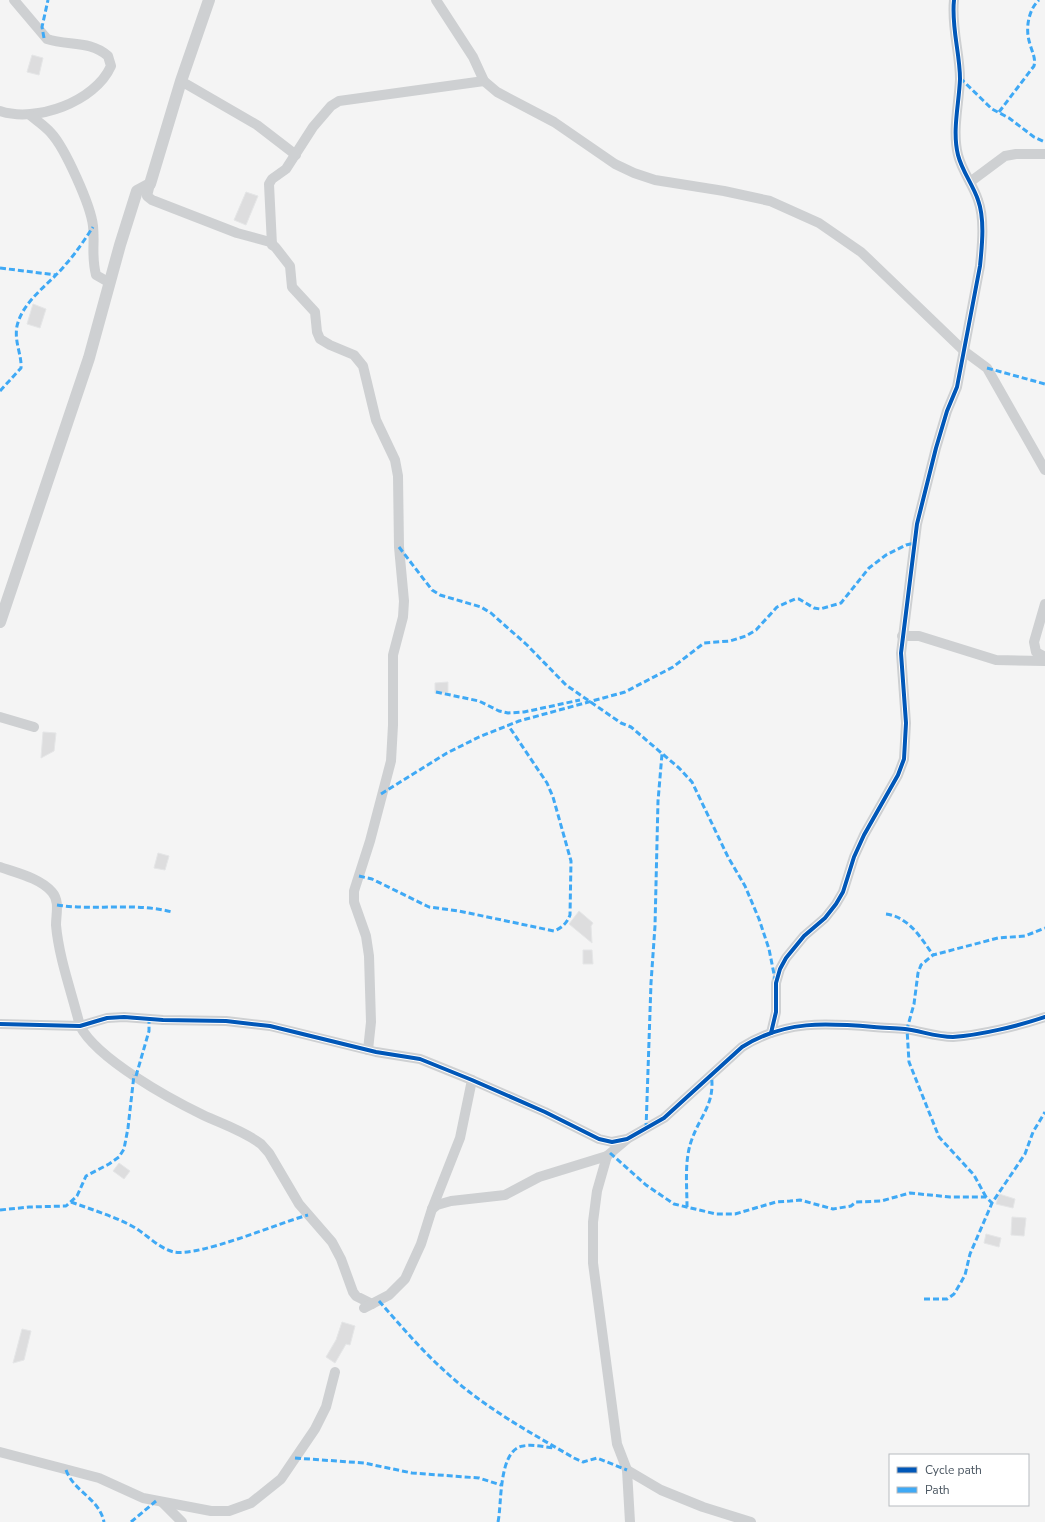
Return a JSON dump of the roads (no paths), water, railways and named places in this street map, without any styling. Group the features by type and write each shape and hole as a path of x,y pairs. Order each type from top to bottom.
{"street":[{"path":"0,112 30,115 64,106 80,99 105,77 111,66 111,62 105,53 88,45 46,39 14,0"},
{"path":"209,0 181,81 147,196 152,200 237,233 270,242 290,266 292,287 315,312 317,332 320,339 354,355 363,366 376,420 393,455 397,468 399,547 404,601 403,617 393,654 393,725 391,761 368,848 354,891 354,902 368,944 371,1022 368,1050"},
{"path":"436,0 473,57 484,81 497,92 554,122 616,164 634,173 654,180 724,191 770,201 819,223 861,252 964,351 987,368 1045,470"},
{"path":"771,1033 776,1012 776,983 780,969 786,958 804,936 824,918 836,904 843,892 854,858 864,835 898,774 904,759 906,722 901,654 902,636 917,524 936,448 947,411 957,387 980,266 981,252 981,220 979,201 958,156 956,145 960,78 954,29 954,0"},
{"path":"181,81 257,125 296,155"},
{"path":"272,245 269,184 272,179 286,169 313,127 331,106 343,100 417,92 484,81"},
{"path":"30,115 51,133 64,152 89,206 93,227 93,260 96,275 110,283"},
{"path":"970,182 1005,156 1016,154 1045,154"},
{"path":"0,622 89,358 120,245 137,191 150,184"},
{"path":"1045,604 1034,646 1036,652 1045,657"},
{"path":"902,636 919,636 952,645 996,660 1045,661"},
{"path":"0,718 34,726"},
{"path":"0,867 34,879 47,887 53,894 57,905 56,925 61,952 80,1026 86,1036 134,1074 190,1108 261,1144 269,1153 299,1204 332,1242 356,1296 368,1306 389,1295 405,1279 421,1244 432,1209 460,1138 472,1080"},
{"path":"0,1024 80,1026 100,1020 118,1017 163,1020 226,1021 270,1026 368,1050 420,1059 545,1112 599,1139 612,1142 628,1139"},
{"path":"432,1209 447,1202 505,1195 539,1177 607,1156 628,1139 664,1118 742,1047 753,1040 771,1033 809,1024 830,1023 907,1029 934,1036 953,1037 1042,1020"},
{"path":"607,1156 597,1191 593,1222 594,1263 617,1444 628,1470 630,1522"},
{"path":"0,1452 87,1475 111,1483 143,1498 211,1511 229,1511 251,1503 266,1493 281,1479 315,1429 326,1407 335,1372"},
{"path":"628,1470 661,1490 703,1507 751,1522"},
{"path":"162,1502 182,1522"}]}
